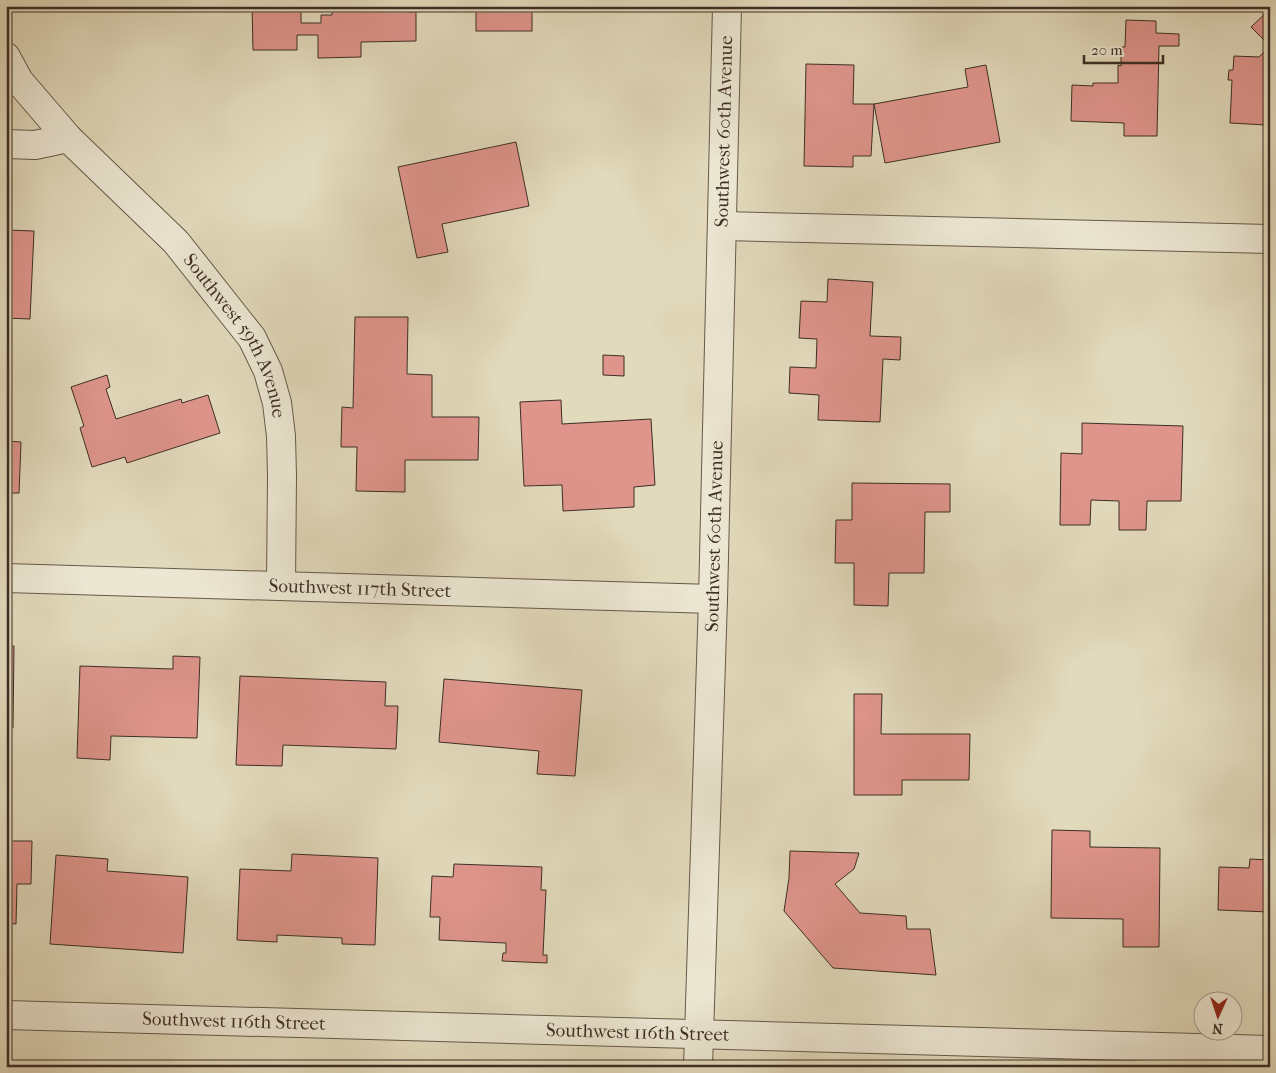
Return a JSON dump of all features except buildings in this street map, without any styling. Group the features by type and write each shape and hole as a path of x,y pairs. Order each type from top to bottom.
{"street":[{"name":"Southwest 60th Avenue","path":"698,1067 713,599 727,6"},
{"name":"Southwest 59th Avenue","path":"6,57 19,81 68,138 176,242 252,338 268,371 278,411 282,476 282,586"},
{"path":"6,144 35,145 68,138"},
{"path":"723,226 1270,239"},
{"name":"Southwest 117th Street","path":"6,578 713,599"},
{"name":"Southwest 116th Street","path":"6,1015 1270,1050"}]}
